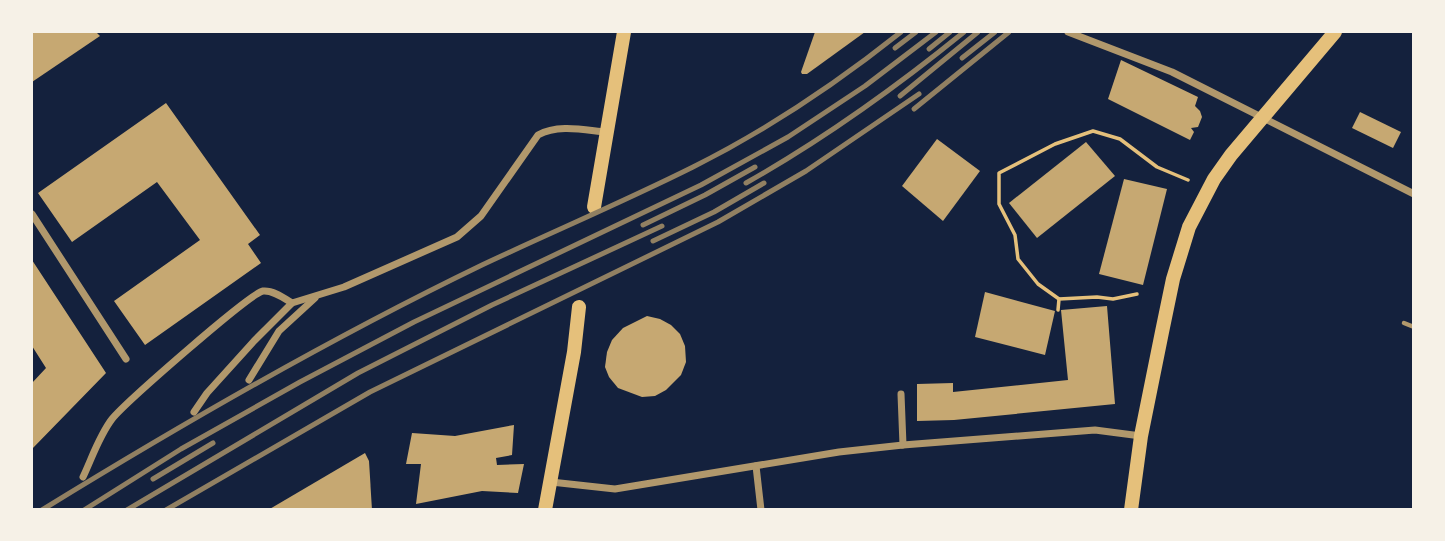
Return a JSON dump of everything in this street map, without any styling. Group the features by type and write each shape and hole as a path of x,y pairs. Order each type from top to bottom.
{"main road":[{"path":"594,207 624,32"},
{"path":"1131,509 1141,436 1173,279 1189,227 1214,179 1262,117 1335,32"},
{"path":"545,509 574,352 579,307"}],"street":[{"path":"1068,32 1172,72 1413,194"},
{"path":"194,412 207,393 292,303 377,273 457,237 481,216 538,135 560,128 606,132"},
{"path":"32,214 126,359"},
{"path":"83,477 111,420 129,400 241,304 264,291 274,293 292,303"},
{"path":"249,380 279,331 318,295"},
{"path":"901,394 903,444"},
{"path":"551,482 615,489 903,444 1095,430 1141,436"},
{"path":"756,466 761,509"}],"lane":[{"path":"1404,323 1413,327"}],"path":[{"path":"1137,294 1113,299 1059,299 1038,284 1018,259 1015,235 999,204 999,173 1055,144 1093,131 1120,139 1157,167 1188,180"},
{"path":"1058,310 1059,299"}],"building":[{"path":"32,32 96,32 100,36 32,82"},
{"path":"815,32 865,32 807,74 802,74"},
{"path":"1121,60 1198,97 1195,106 1202,117 1198,127 1191,128 1194,132 1190,140 1108,99"},
{"path":"166,103 260,235 248,244 261,263 145,345 114,301 200,240 157,182 72,242 38,193"},
{"path":"1360,112 1401,132 1393,148 1352,128"},
{"path":"937,139 980,171 943,221 902,186"},
{"path":"1086,142 1115,176 1037,238 1009,203"},
{"path":"1124,179 1167,189 1143,285 1099,274"},
{"path":"32,260 106,373 32,449 32,383 46,368 32,346"},
{"path":"985,292 1055,311 1045,355 975,337"},
{"path":"1107,306 1115,404 954,420 917,421 917,384 953,383 953,392 1068,380 1061,310"},
{"path":"647,316 671,325 680,334 685,346 686,362 681,375 666,390 655,396 642,397 618,388 605,367 612,340 623,328"},
{"path":"514,425 512,455 496,458 497,465 524,464 518,493 482,491 416,504 421,464 406,464 412,433 455,436"},
{"path":"365,453 369,461 372,510 268,510"}],"railway":[{"path":"42,510 314,351 482,265 721,153 801,105 901,32"},
{"path":"895,48 916,32"},
{"path":"84,510 181,449 300,382 414,322 701,185 788,137 865,86 936,32"},
{"path":"929,49 950,32"},
{"path":"746,183 858,112 964,32"},
{"path":"900,96 978,32"},
{"path":"962,58 995,32"},
{"path":"914,109 1009,32"},
{"path":"166,510 370,392 718,222 806,171 919,94"},
{"path":"643,225 755,167"},
{"path":"653,241 714,212 764,183"},
{"path":"127,510 358,373 492,305 662,226"},
{"path":"153,479 213,443"}]}
